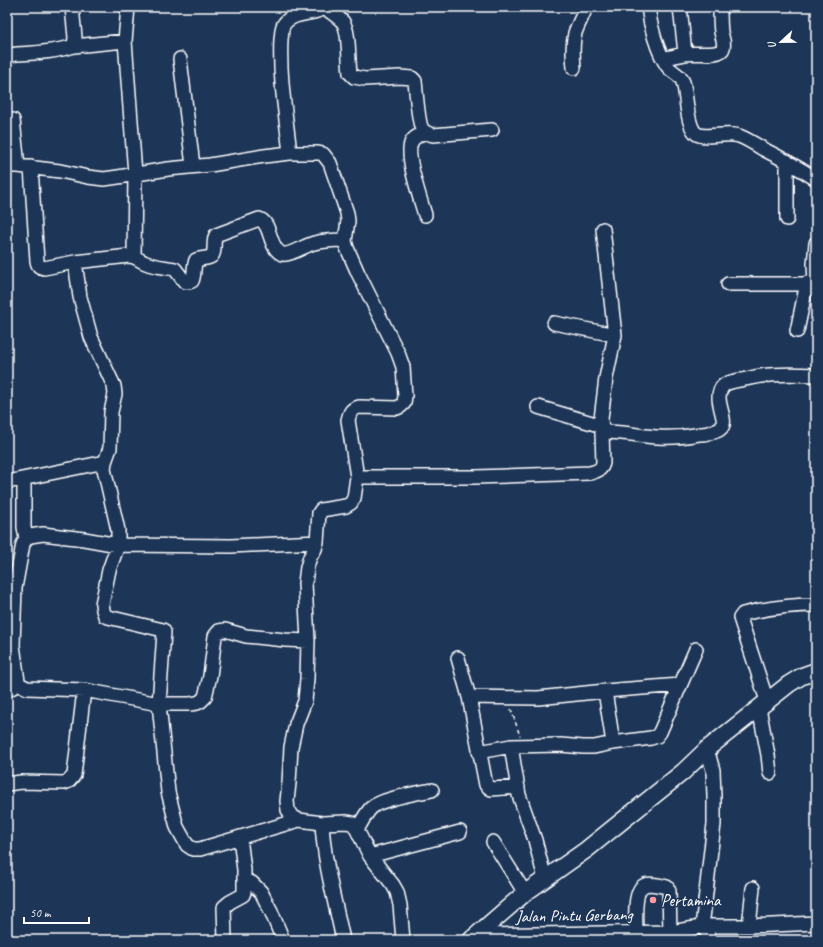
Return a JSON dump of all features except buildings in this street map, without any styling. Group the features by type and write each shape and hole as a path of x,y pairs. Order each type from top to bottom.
{"main road":[{"path":"474,937 525,893 586,850 683,772 707,749 789,684 802,676 816,672"}],"street":[{"path":"72,7 74,46"},
{"path":"128,7 125,41 135,174 134,256"},
{"path":"290,153 281,73 280,50 283,25 296,16 321,11 326,7 343,22 346,29 350,73 354,77 365,79 400,77 412,78 415,81 420,125 425,132 433,135 492,130"},
{"path":"574,68 573,56 575,33 586,7"},
{"path":"648,7 661,56 671,70 680,76 683,82 690,122 693,130 697,134 704,136 737,136 787,161 816,179"},
{"path":"680,7 685,53"},
{"path":"663,58 685,53 706,54 721,51 723,49 720,7"},
{"path":"7,55 45,52 74,46 125,41"},
{"path":"180,59 193,166"},
{"path":"13,120 13,166 60,171 104,179 290,153 323,154 330,163 347,213 348,221 345,241 347,248 391,338 403,367 404,403 397,408 359,407 354,408 350,412 348,420 357,476 354,498 351,503 346,506 321,510 319,513 316,548 310,557 304,582 308,641 307,679 304,701 296,724 291,747 287,801 288,810 291,816 299,820 322,823 352,823 370,856 397,892 400,905 403,940"},
{"path":"425,132 416,137 412,141 410,147 410,159 425,215"},
{"path":"787,161 787,219"},
{"path":"32,168 37,261 38,266 41,268 75,262 134,256 147,264 175,268 185,282 192,282 196,260 213,255 214,237 216,235 256,220 262,220 265,222 273,244 281,253 292,253 307,245 316,243 336,240 345,241"},
{"path":"357,476 476,477 590,473 598,471 602,467 601,419 606,378 615,335 603,229"},
{"path":"797,331 813,284 816,243"},
{"path":"75,262 80,297 91,337 114,386 115,394 111,412 110,448 104,469 117,523 118,544 109,570 102,604 103,610 105,616 163,630 164,632 159,704 168,792 177,827 187,845 193,849 200,849 299,820"},
{"path":"728,284 813,284"},
{"path":"554,323 615,335"},
{"path":"538,407 602,429 657,437 680,438 707,433 720,429 724,425 718,400 723,386 730,382 762,376 793,374 816,375"},
{"path":"7,482 105,462"},
{"path":"24,479 24,527 26,539"},
{"path":"308,641 277,640 246,636 229,630 219,631 215,636 210,676 205,696 197,703 159,704 84,690 27,688 19,684 18,681 13,645 11,588 23,544 30,536 43,534 118,544 231,546 317,542"},
{"path":"770,773 763,705 740,616 761,609 816,605"},
{"path":"479,752 517,746 561,745 594,747 657,736 696,649"},
{"path":"458,658 469,697 486,785 489,788 496,789 518,787"},
{"path":"7,690 19,684"},
{"path":"469,697 550,697 680,685"},
{"path":"7,784 21,782 69,782 74,775 84,690"},
{"path":"605,691 614,743"},
{"path":"517,746 518,787 522,806 535,840 545,880"},
{"path":"707,749 713,770 714,796 714,824 705,927 707,940"},
{"path":"357,830 371,808 377,804 387,800 432,790"},
{"path":"322,823 322,841 325,859 343,940"},
{"path":"370,856 460,832"},
{"path":"225,940 224,907 230,902 244,895 240,837"},
{"path":"493,842 525,893"},
{"path":"244,879 252,883 261,892 284,940"},
{"path":"636,932 637,902 640,889 646,885 662,886 667,887 669,891 663,935"},
{"path":"749,926 753,888"},
{"name":"Jalan Pintu Gerbang","path":"474,937 610,937 636,932 663,935 705,927 816,923"}],"path":[{"path":"507,698 517,746"}],"place":[{"name":"Pertamina","path":"653,900"}]}
